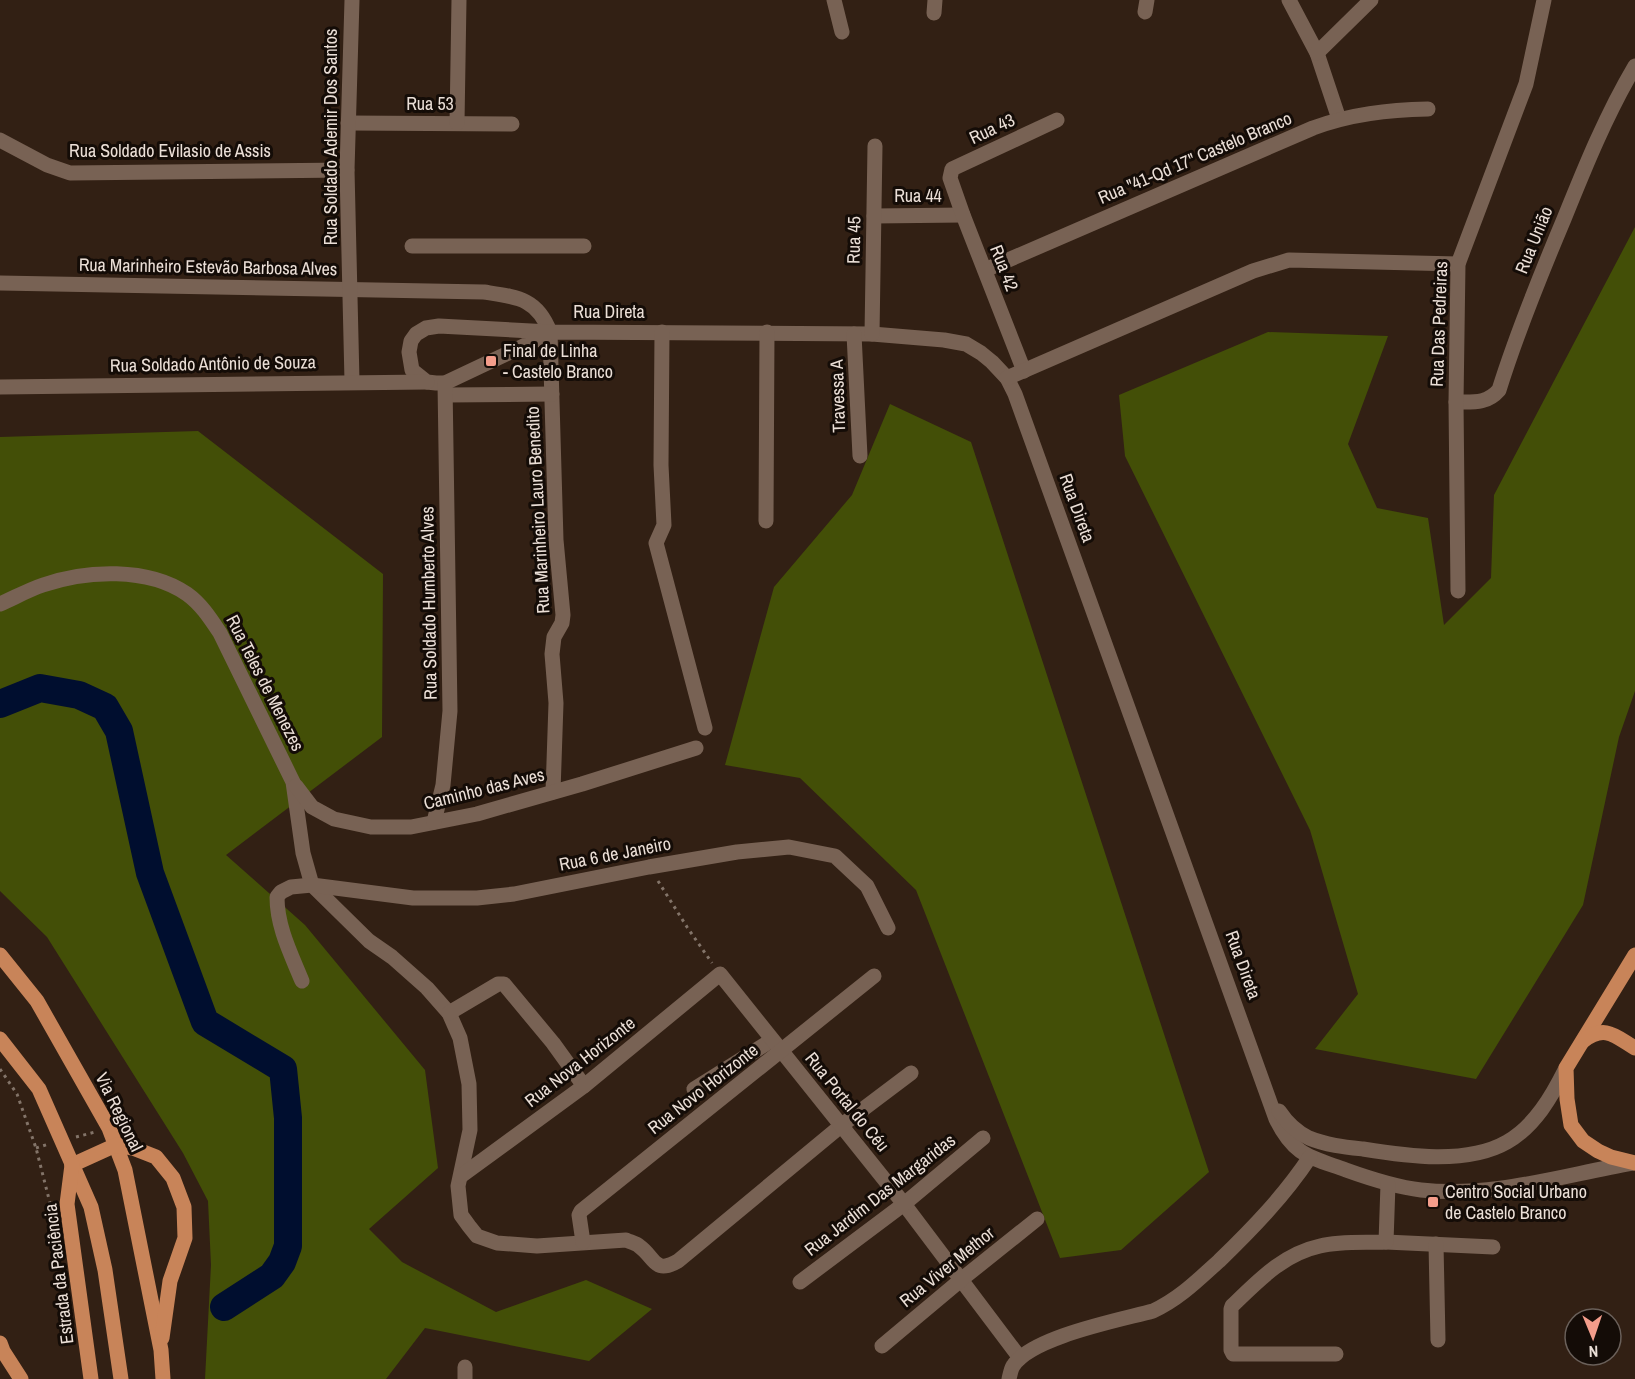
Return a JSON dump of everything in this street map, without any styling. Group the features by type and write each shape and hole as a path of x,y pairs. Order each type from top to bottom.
{"main road":[{"name":"Via Regional","path":"0,955 37,1000 109,1128 116,1145 125,1170 161,1350 163,1379"},
{"path":"1635,955 1566,1068 1568,1113 1571,1125 1583,1141 1599,1151 1611,1157 1635,1162"},
{"path":"1583,1041 1594,1034 1610,1033 1635,1048"},
{"path":"0,1039 39,1089 91,1207 105,1270 121,1379"},
{"path":"72,1165 116,1145 133,1148 156,1157 173,1178 184,1208 185,1238 170,1281 161,1350"},
{"name":"Estrada da Paciência","path":"72,1165 67,1204 91,1379"},
{"path":"0,1343 21,1379"}],"street":[{"name":"Rua Soldado Ademir Dos Santos","path":"352,0 347,170 352,381"},
{"path":"457,123 459,0"},
{"path":"834,0 842,32"},
{"path":"1289,0 1317,53 1339,119"},
{"path":"1317,53 1371,0"},
{"name":"Rua Das Pedreiras","path":"1458,591 1456,402 1458,264 1526,84 1544,0"},
{"name":"Rua União","path":"1456,402 1484,401 1493,397 1499,390 1515,339 1598,137 1618,94 1635,66"},
{"name":"Rua \"41-Qd 17\" Castelo Branco","path":"985,270 1292,137 1339,119 1384,111 1428,108"},
{"name":"Rua 43","path":"950,178 952,169 1057,120"},
{"name":"Rua 53","path":"348,123 512,124"},
{"name":"Rua Soldado Evilasio de Assis","path":"0,140 48,165 70,173 347,170"},
{"name":"Rua 45","path":"872,334 874,146"},
{"name":"Rua 42","path":"950,178 1024,371"},
{"name":"Rua 44","path":"874,216 963,215"},
{"path":"412,246 584,246"},
{"path":"1007,378 1253,271 1289,260 1458,264"},
{"name":"Rua Marinheiro Estevão Barbosa Alves","path":"0,283 484,292 505,295 530,303 544,316 550,332"},
{"name":"Rua Direta","path":"550,332 446,389 427,382 411,370 409,352 411,341 416,334 426,328 439,326 550,332 872,334 966,344 992,362 1007,378 1019,403 1283,1133 1292,1146 1310,1157 1388,1184 1432,1190 1486,1189 1521,1185 1635,1162"},
{"name":"Rua Marinheiro Lauro Benedito","path":"550,332 556,540 563,615 562,623 554,637 552,654 556,702 553,792"},
{"path":"662,332 661,465 664,525 656,543 705,728"},
{"path":"766,522 767,332"},
{"name":"Travessa A","path":"854,334 860,456"},
{"name":"Rua Soldado Antônio de Souza","path":"0,387 352,381 427,382"},
{"path":"446,389 552,394"},
{"name":"Rua Soldado Humberto Alves","path":"434,822 443,785 450,711 446,389"},
{"name":"Rua Teles de Menezes","path":"0,604 43,585 74,577 142,576 168,582 206,612 220,633 293,782 303,853 312,885 369,941 392,957 428,988 449,1013 460,1038 469,1084 470,1130 458,1186 462,1215 477,1236 497,1243 537,1246 626,1240 639,1245 656,1264 663,1267 670,1266 842,1125"},
{"name":"Caminho das Aves","path":"293,782 307,802 317,811 334,819 391,829 477,814 696,748"},
{"name":"Rua 6 de Janeiro","path":"302,981 282,931 277,897 281,891 312,885 413,898 477,898 514,894 737,852 789,847 835,856 867,886 888,928"},
{"name":"Rua Portal do Céu","path":"720,974 904,1204 1020,1358"},
{"name":"Rua Nova Horizonte","path":"461,1176 584,1086 720,974"},
{"name":"Rua Novo Horizonte","path":"583,1242 579,1215 581,1211 776,1046 874,976"},
{"path":"449,1013 498,984 504,984 553,1043 584,1086"},
{"path":"694,1089 776,1046"},
{"name":"Rua Direta","path":"1269,1094 1296,1131 1310,1138 1394,1154 1449,1156 1482,1151 1506,1143 1524,1130 1551,1097 1566,1068"},
{"path":"842,1125 911,1073"},
{"name":"Rua Jardim Das Margaridas","path":"800,1282 904,1204 983,1138"},
{"path":"1336,1166 1348,1147"},
{"path":"1009,1379 1013,1366 1031,1349 1048,1341 1153,1311 1168,1304 1190,1288 1256,1226 1310,1157"},
{"path":"1386,1242 1388,1184"},
{"name":"Rua Viver Methor","path":"882,1346 1037,1219"},
{"path":"1336,1354 1233,1354 1231,1350 1232,1306 1269,1270 1293,1256 1320,1246 1386,1242 1493,1247"},
{"path":"1436,1244 1438,1340"}],"path":[{"path":"649,867 720,974"},
{"path":"0,1069 17,1094 36,1148 53,1215"}],"green space":[{"path":"1635,227 1635,691 1619,737 1583,905 1476,1079 1315,1049 1358,994 1310,830 1125,456 1119,395 1268,332 1388,336 1348,444 1377,508 1428,518 1444,625 1491,578 1494,495"},
{"path":"890,404 971,442 1209,1172 1121,1250 1060,1258 916,890 800,778 725,765 774,587 852,495"},
{"path":"198,431 383,574 382,737 226,855 305,925 425,1070 438,1168 369,1229 402,1262 496,1312 586,1280 652,1309 589,1361 425,1328 386,1379 205,1379 211,1265 208,1201 183,1153 47,937 0,891 0,437"}],"waterway":[{"path":"0,704 40,688 79,695 105,707 119,731 150,873 205,1022 283,1069 288,1118 288,1246 282,1262 272,1276 224,1307"}],"place":[{"name":"Final de Linha - Castelo Branco","path":"491,361"},
{"name":"Centro Social Urbano de Castelo Branco","path":"1433,1202"}]}
